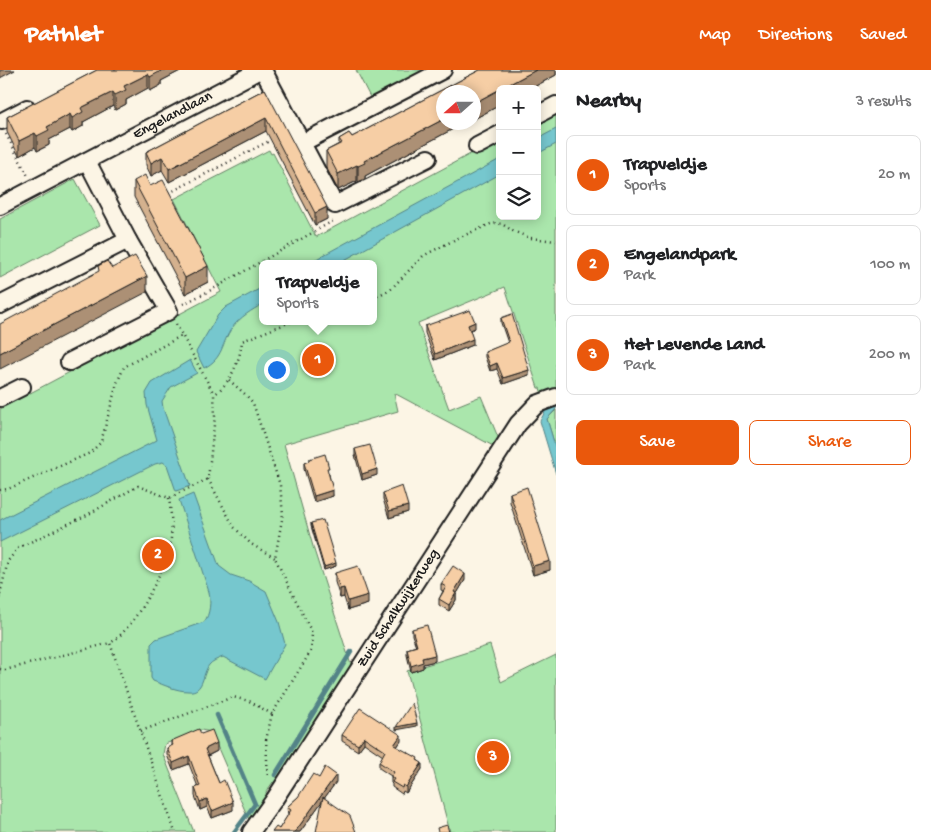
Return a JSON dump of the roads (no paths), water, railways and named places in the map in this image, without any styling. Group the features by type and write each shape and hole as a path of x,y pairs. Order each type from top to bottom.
{"street":[{"name":"Engelandlaan","path":"0,206 262,70 335,205 428,158"},
{"path":"302,143 443,70"},
{"path":"2,121 43,100"},
{"path":"541,112 556,105"},
{"path":"477,146 496,136"},
{"path":"70,362 169,311 128,240 87,161"},
{"path":"0,305 128,240"},
{"path":"0,398 22,386"},
{"name":"Zuid Schalkwijkerweg","path":"252,832 518,424 537,404 556,397"}],"water":[{"path":"556,129 556,144 541,152 541,137"},
{"path":"496,161 496,176 344,260 314,260"},
{"path":"259,289 259,306 246,314 235,324 228,334 219,355 204,368 196,352 218,315 226,307"},
{"path":"190,360 197,373 171,387 162,401 190,486 176,491 167,465 163,462 155,464 0,542 0,520 157,440 147,405 146,393 152,383"},
{"path":"556,404 556,409 547,419 556,449 556,474 540,421 547,408"},
{"path":"193,494 219,566 231,575 249,581 266,591 279,622 285,644 265,679 223,657 209,665 200,686 193,691 175,689 153,681 151,678 151,644 156,639 204,622 209,612 209,592 179,500"}],"waterway":[{"path":"275,775 351,652"},
{"path":"217,715 255,804 234,832"}],"place":[{"name":"Trapveldje","path":"318,360"},
{"name":"Engelandpark","path":"158,555"},
{"name":"Het Levende Land","path":"493,757"}]}
